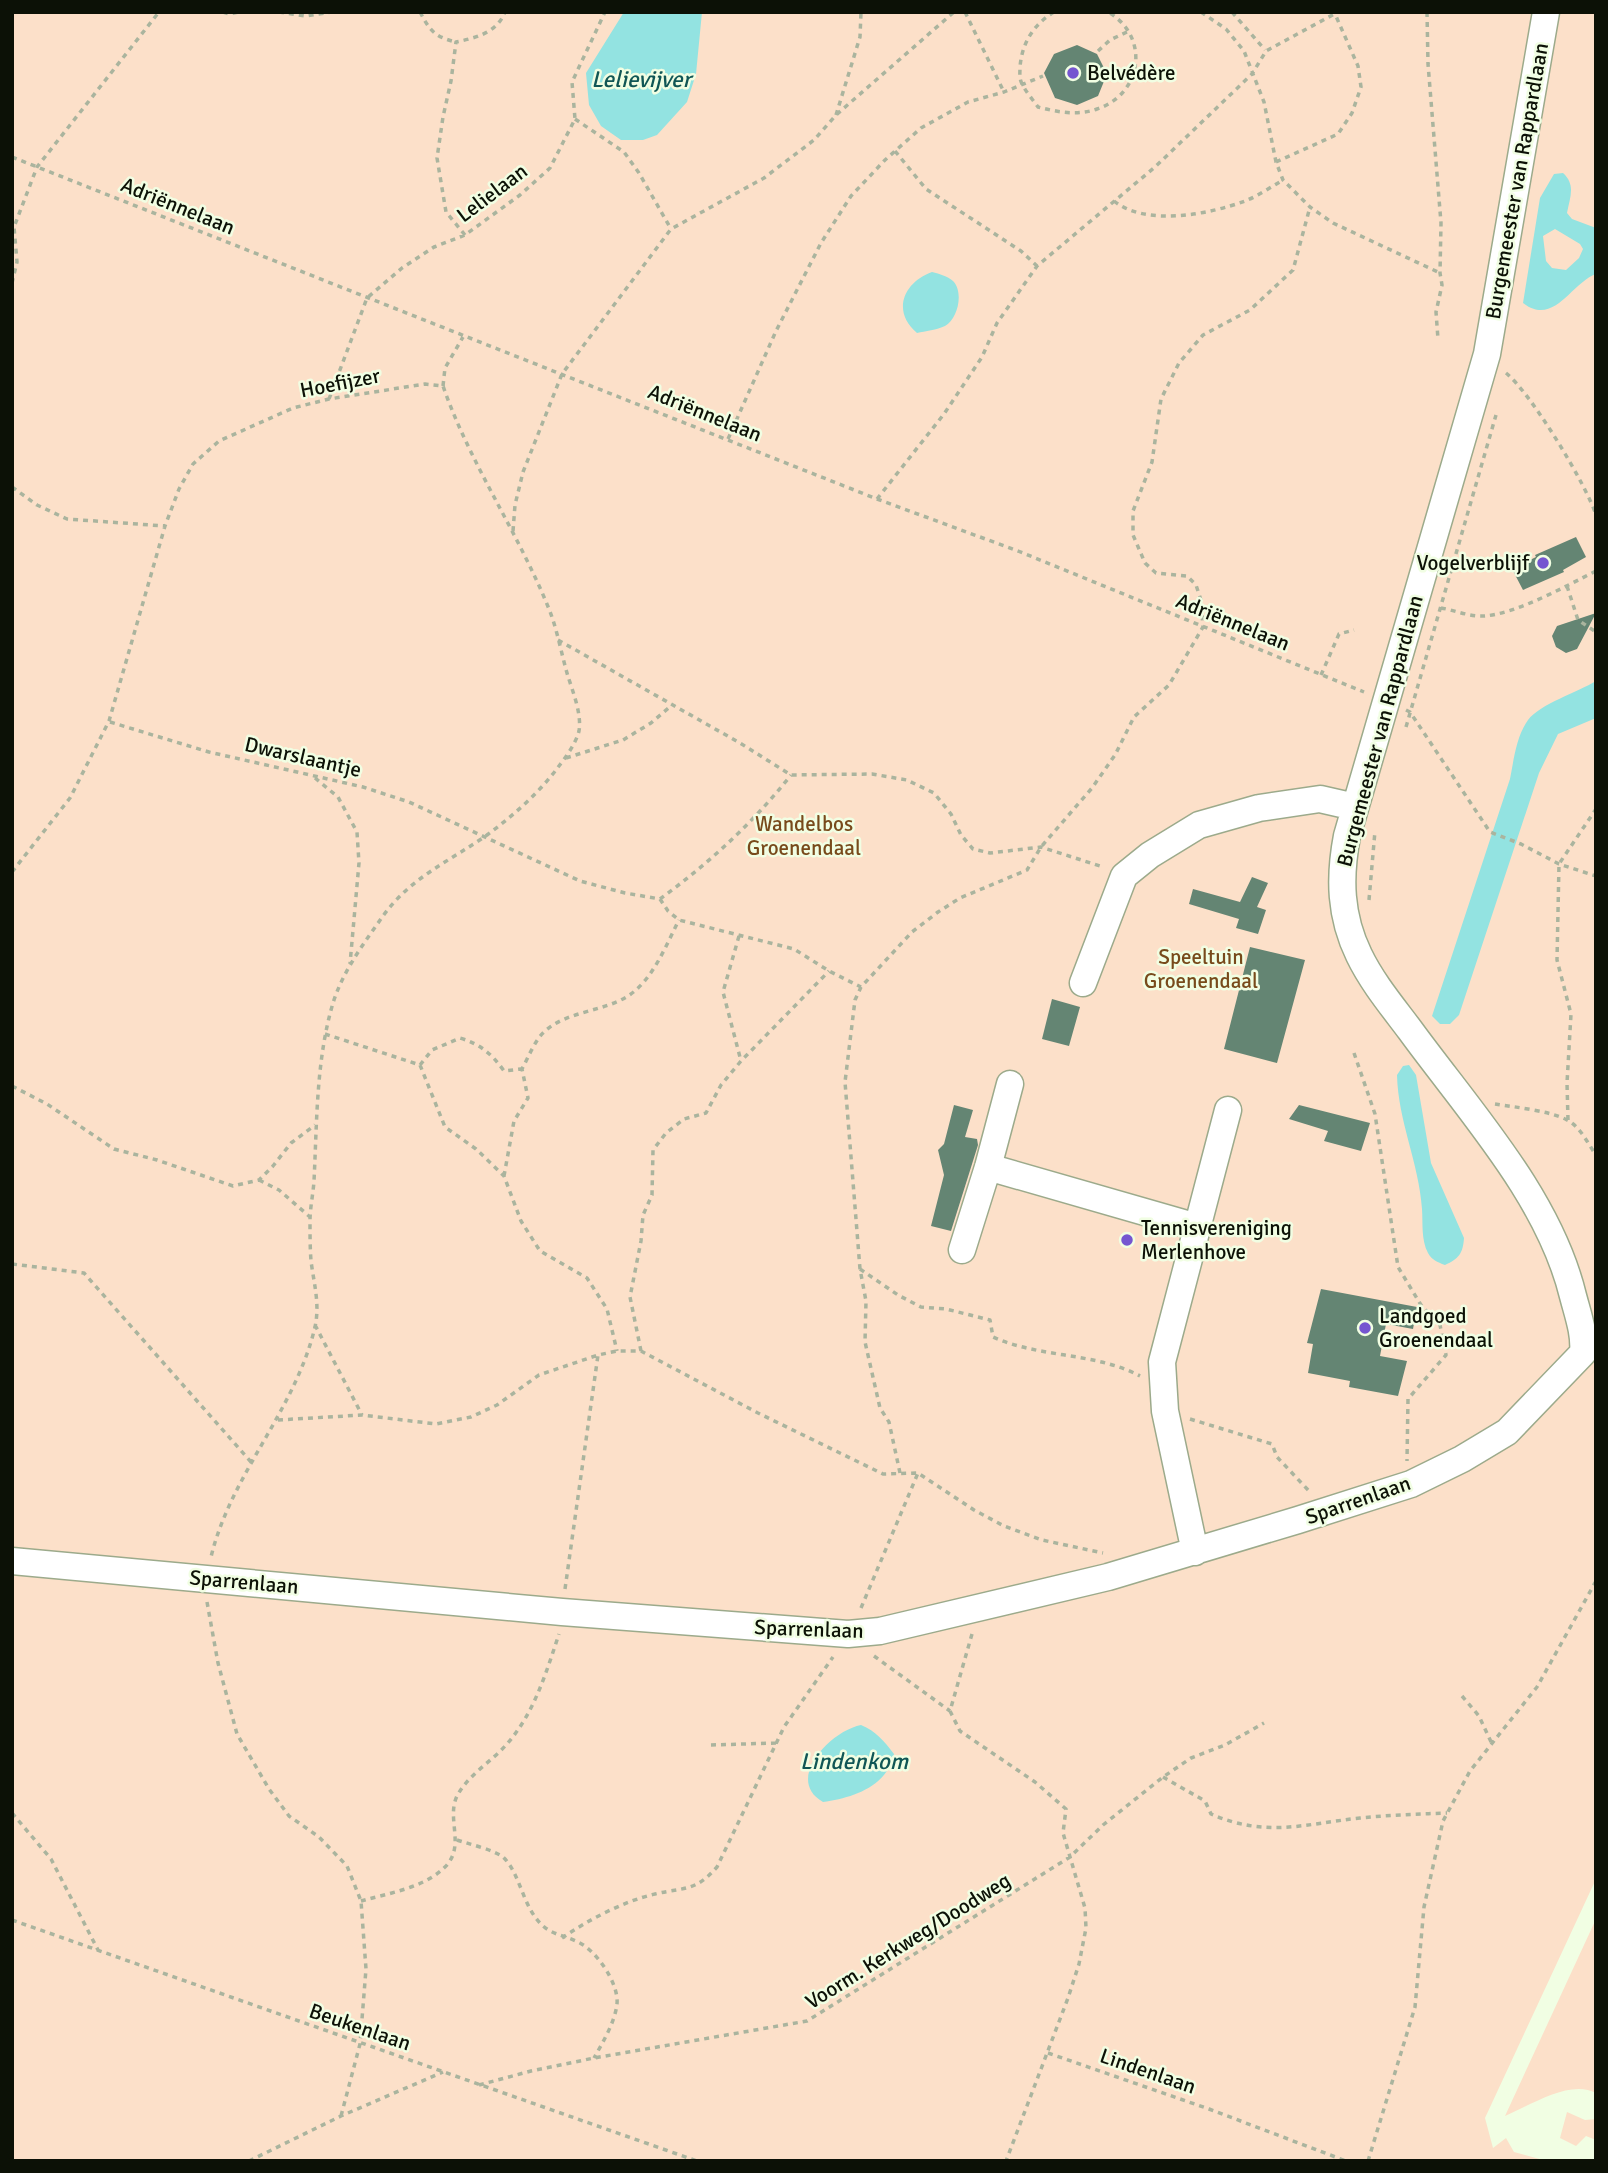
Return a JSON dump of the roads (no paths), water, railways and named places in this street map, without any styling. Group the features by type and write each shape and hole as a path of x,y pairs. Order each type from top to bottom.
{"street":[{"name":"Burgemeester van Rappardlaan","path":"1546,12 1489,344 1355,807 1340,880 1346,918 1359,955 1374,981 1489,1136 1550,1230 1569,1278 1590,1357"},
{"path":"1083,983 1124,876 1150,855 1199,825 1259,808 1320,799 1355,807"},
{"path":"962,1250 1010,1084"},
{"path":"1195,1552 1165,1411 1162,1362 1228,1110"},
{"path":"988,1167 1197,1227"},
{"name":"Sparrenlaan","path":"12,1561 562,1612 848,1634 919,1623 1072,1586 1195,1552 1411,1484 1462,1459 1507,1432 1590,1357"}],"water":[{"name":"Lelievijver","path":"624,12 702,12 696,74 687,102 657,135 643,140 621,140 601,126 589,105 586,73"},
{"path":"1563,173 1570,182 1567,213 1572,219 1596,228 1596,274 1553,307 1534,309 1523,303 1540,198 1554,174","holes":["1555,229 1580,244 1583,249 1579,258 1566,270 1552,268 1546,261 1543,236"]},
{"path":"932,272 953,281 958,292 958,305 950,323 917,333 904,316 904,298 914,283"},
{"path":"1596,681 1596,718 1558,734 1539,773 1459,1015 1450,1024 1440,1024 1432,1016 1510,779 1521,734 1528,720 1541,709"},
{"path":"1409,1065 1416,1075 1431,1163 1464,1238 1459,1255 1445,1265 1431,1257 1424,1243 1420,1192 1398,1092 1397,1075 1403,1066"},
{"name":"Lindenkom","path":"861,1725 879,1737 894,1754 890,1765 884,1775 867,1789 823,1802 812,1793 808,1782 810,1770 825,1746 836,1736"}],"place":[{"name":"Belvédère","path":"1073,73"},
{"name":"Vogelverblijf","path":"1543,563"},
{"name":"Tennisvereniging Merlenhove","path":"1127,1240"},
{"name":"Landgoed Groenendaal","path":"1365,1328"}],"park label":[{"name":"Wandelbos Groenendaal","path":"804,836"},
{"name":"Speeltuin Groenendaal","path":"1201,969"}]}
